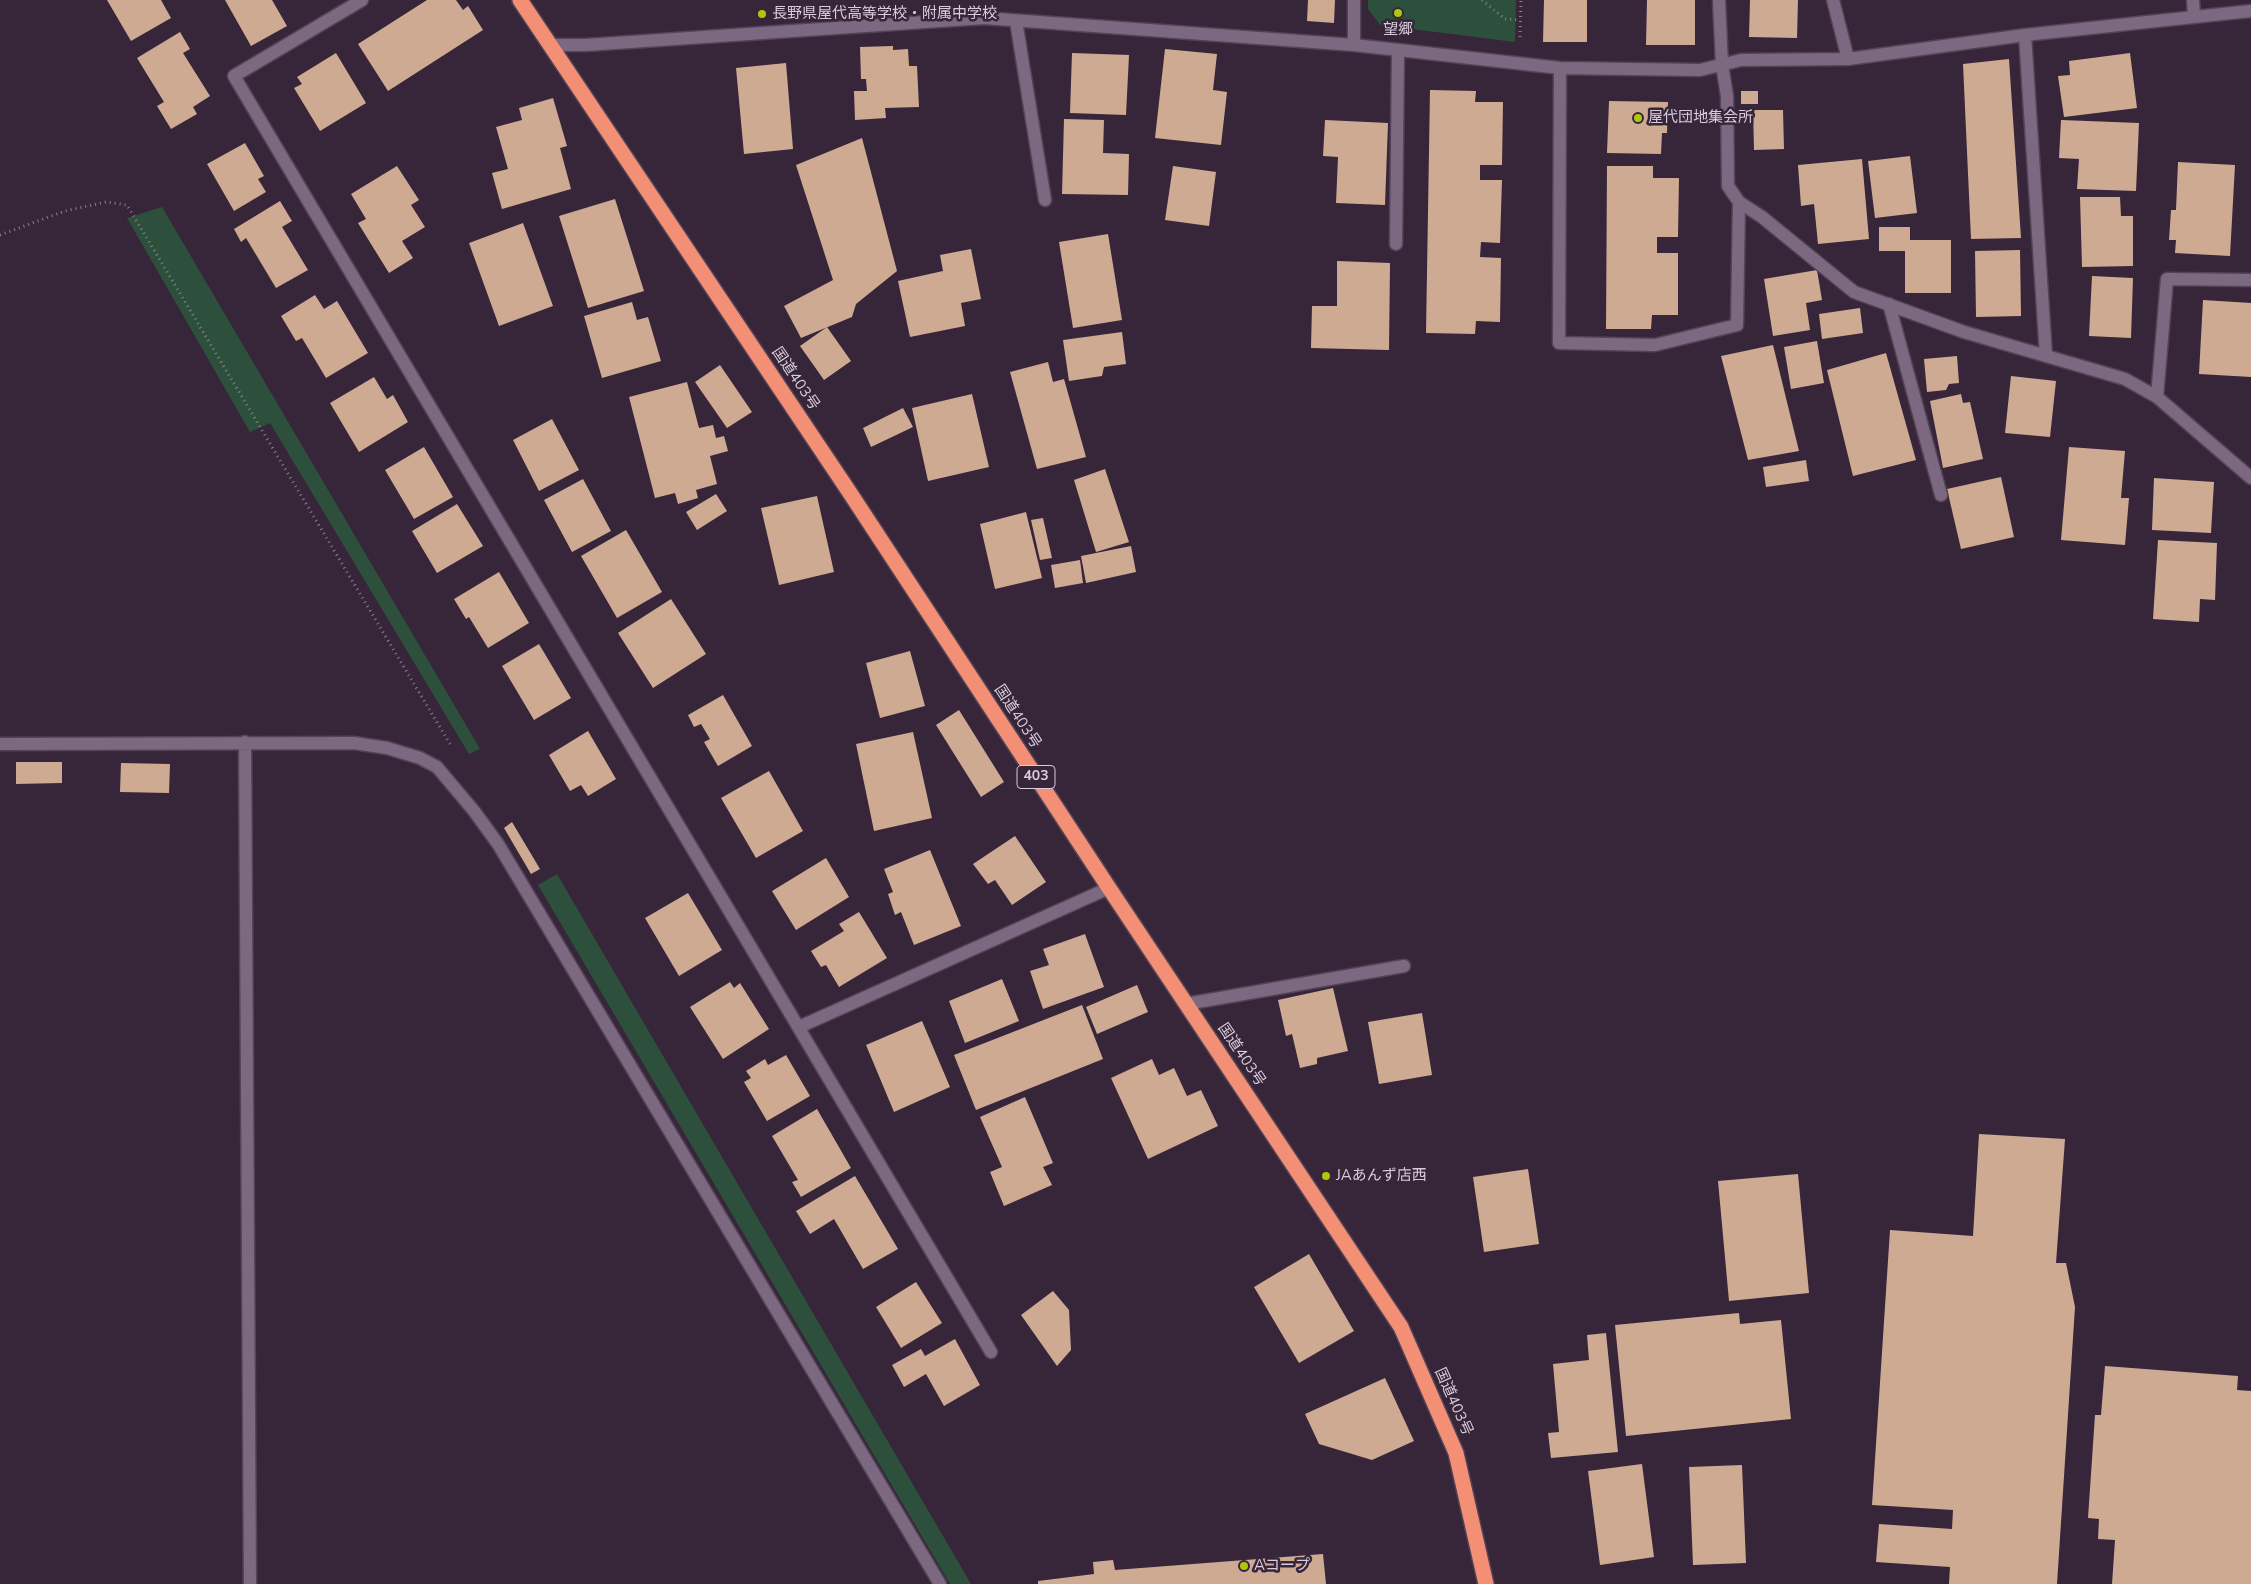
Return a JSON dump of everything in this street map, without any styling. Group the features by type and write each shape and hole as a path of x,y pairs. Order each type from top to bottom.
{"highway":[{"name":"国道403号","path":"520,0 552,45 1108,888 1401,1327 1456,1453 1486,1584"}],"street":[{"path":"362,0 234,76 991,1352"},
{"path":"1354,0 1354,45"},
{"path":"1719,0 1722,65 1727,96 1728,186 1739,202 1762,218 1854,292 1964,332 2124,379 2157,397 2251,478"},
{"path":"1833,0 1848,59"},
{"path":"2193,0 2194,16"},
{"path":"552,45 586,45 984,18 1354,45 1560,68 1700,70 1741,60 1848,59 2025,35 2251,11"},
{"path":"1016,21 1045,200"},
{"path":"2025,35 2046,356"},
{"path":"1396,244 1398,50"},
{"path":"1560,68 1559,343 1655,345 1737,324 1739,202"},
{"path":"2157,397 2167,278 2251,280"},
{"path":"1889,304 1942,495"},
{"path":"245,742 250,1584"},
{"path":"0,744 354,743 387,748 437,767 474,810 498,844 940,1584"},
{"path":"799,1027 1108,888"},
{"path":"1186,1004 1404,966"}],"path":[{"path":"1482,0 1505,19 1520,20"},
{"path":"1520,63 1521,0"},
{"path":"0,235 65,211 106,202 126,205 451,743 437,767"}],"green space":[{"path":"1368,0 1516,0 1515,42 1380,25 1368,9"},
{"path":"162,207 480,749 469,754 270,423 250,432 127,218"},
{"path":"557,874 971,1584 950,1584 538,885"}],"building":[{"path":"107,0 161,0 171,18 131,41"},
{"path":"225,0 272,0 287,26 251,46"},
{"path":"427,0 456,0 463,10 468,6 483,30 388,91 358,44"},
{"path":"1308,0 1335,0 1334,23 1307,21"},
{"path":"1544,0 1587,0 1587,42 1543,42"},
{"path":"1647,0 1695,0 1695,45 1646,45"},
{"path":"1750,0 1798,0 1797,38 1749,37"},
{"path":"180,32 190,49 183,53 210,96 193,107 197,114 171,129 157,106 164,102 137,58"},
{"path":"893,46 893,50 908,49 909,66 917,66 919,107 885,108 886,118 855,120 854,91 867,91 866,79 861,79 860,47"},
{"path":"1165,49 1217,54 1213,90 1227,92 1221,145 1155,138"},
{"path":"336,53 366,103 320,131 294,88 302,84 297,77"},
{"path":"1072,53 1129,55 1126,115 1070,113"},
{"path":"2130,53 2137,108 2064,117 2058,76 2070,75 2069,61"},
{"path":"2009,59 2021,238 1971,239 1963,64"},
{"path":"786,63 793,149 744,154 736,68"},
{"path":"1430,90 1476,91 1475,102 1503,102 1502,165 1480,165 1480,180 1502,180 1500,243 1481,242 1480,257 1501,258 1500,322 1476,321 1475,334 1426,333"},
{"path":"1741,91 1758,91 1758,104 1741,104"},
{"path":"553,98 567,146 560,148 571,189 502,209 492,173 508,169 496,127 522,120 519,108"},
{"name":"屋代団地集会所","path":"1609,101 1668,102 1667,133 1662,133 1661,154 1607,153"},
{"path":"1753,110 1783,110 1784,149 1754,150"},
{"path":"1064,119 1104,120 1103,153 1129,154 1128,195 1062,194"},
{"path":"1325,120 1388,123 1385,205 1336,203 1338,157 1323,156"},
{"path":"2061,120 2139,123 2136,191 2077,189 2079,159 2059,158"},
{"path":"862,138 897,271 856,304 852,317 801,338 784,306 833,280 796,165"},
{"path":"245,143 264,176 258,179 266,192 234,211 207,164"},
{"path":"1910,156 1917,213 1875,218 1868,161"},
{"path":"1862,159 1869,239 1818,244 1814,204 1801,206 1798,165"},
{"path":"2178,162 2235,165 2230,256 2175,253 2176,240 2169,240 2171,210 2176,210"},
{"path":"397,166 419,200 411,205 425,227 402,241 413,258 389,273 358,223 366,219 351,194"},
{"path":"1173,166 1216,172 1209,226 1165,220"},
{"path":"1607,166 1653,166 1653,178 1679,178 1678,237 1657,237 1657,253 1678,253 1678,315 1652,315 1651,329 1606,329"},
{"path":"2080,197 2120,197 2121,216 2133,216 2133,266 2082,267"},
{"path":"615,199 644,291 588,308 559,216"},
{"path":"280,201 292,221 282,227 308,270 276,288 246,238 241,242 234,229"},
{"path":"523,223 553,306 499,326 469,243"},
{"path":"1879,227 1910,227 1910,240 1951,240 1951,293 1905,293 1905,251 1879,251"},
{"path":"1108,234 1122,320 1073,328 1059,242"},
{"path":"971,249 981,299 961,303 965,326 910,337 898,281 943,271 940,255"},
{"path":"2020,250 2021,316 1976,317 1975,251"},
{"path":"1337,261 1390,263 1389,350 1311,348 1312,306 1337,306"},
{"path":"1817,270 1822,300 1806,303 1810,330 1773,336 1764,279"},
{"path":"2092,276 2133,278 2131,338 2089,336"},
{"path":"315,295 324,309 337,301 368,353 326,378 302,338 296,341 281,316"},
{"path":"2203,300 2251,303 2251,377 2199,374"},
{"path":"632,302 637,320 648,317 661,361 602,378 584,316"},
{"path":"1860,308 1863,333 1822,339 1819,314"},
{"path":"827,327 851,361 824,380 800,346"},
{"path":"1122,332 1126,364 1104,367 1102,376 1069,381 1063,340"},
{"path":"1817,341 1824,383 1791,389 1784,347"},
{"path":"1773,345 1799,451 1748,460 1721,356"},
{"path":"1886,353 1916,460 1853,476 1827,370"},
{"path":"1957,356 1959,383 1949,384 1946,390 1927,392 1924,359"},
{"path":"1048,362 1053,382 1064,379 1086,457 1037,469 1010,372"},
{"path":"720,365 752,412 727,428 695,382"},
{"path":"2011,376 2056,381 2050,437 2005,433"},
{"path":"374,377 387,399 393,395 408,422 359,452 330,403"},
{"path":"687,382 699,428 713,425 716,438 724,436 728,451 710,456 717,484 696,490 698,498 678,504 675,493 655,498 629,397"},
{"path":"972,394 989,467 928,481 912,408"},
{"path":"1961,394 1963,403 1970,402 1983,459 1943,468 1930,401"},
{"path":"903,408 913,427 871,447 863,428"},
{"path":"552,419 579,470 539,491 513,440"},
{"path":"424,447 453,497 414,519 385,470"},
{"path":"2069,447 2125,451 2121,498 2129,498 2125,545 2061,540"},
{"path":"1806,460 1809,481 1766,487 1763,467"},
{"path":"1105,469 1129,542 1096,552 1074,480"},
{"path":"2001,477 2014,537 1961,549 1947,489"},
{"path":"2154,478 2214,482 2211,533 2152,530"},
{"path":"583,479 611,531 572,552 544,500"},
{"path":"716,494 727,511 697,530 686,512"},
{"path":"817,496 834,572 779,585 761,508"},
{"path":"457,504 483,546 437,573 412,531"},
{"path":"1026,512 1042,578 995,589 980,524"},
{"path":"1043,518 1052,558 1040,560 1031,520"},
{"path":"626,530 662,592 617,618 581,556"},
{"path":"2158,540 2217,543 2215,600 2200,599 2199,622 2153,619"},
{"path":"1131,546 1136,572 1086,583 1081,556"},
{"path":"1080,560 1083,583 1055,588 1051,565"},
{"path":"499,572 529,623 488,648 469,617 466,619 454,599"},
{"path":"671,599 706,654 653,688 618,633"},
{"path":"539,644 571,698 534,720 502,666"},
{"path":"910,651 925,706 880,718 866,663"},
{"path":"723,695 752,746 718,766 704,742 710,739 701,724 694,727 688,715"},
{"path":"959,710 1004,782 981,797 936,725"},
{"path":"588,731 616,779 588,796 581,785 570,791 549,755"},
{"path":"913,732 932,818 874,831 856,744"},
{"path":"16,762 62,762 62,783 16,784"},
{"path":"121,763 170,764 169,793 120,792"},
{"path":"769,771 803,831 756,858 721,798"},
{"path":"512,822 540,869 531,874 504,828"},
{"path":"1015,836 1046,882 1012,905 995,880 988,884 973,864"},
{"path":"930,850 961,926 914,945 901,912 895,915 888,894 893,892 884,869"},
{"path":"826,858 849,897 796,930 772,891"},
{"path":"688,893 722,950 679,976 645,918"},
{"path":"859,912 887,958 839,987 826,965 821,967 811,951 844,931 839,924"},
{"path":"1085,934 1104,987 1043,1009 1030,971 1049,965 1043,949"},
{"path":"1002,979 1019,1021 965,1043 949,1001"},
{"path":"730,982 734,988 740,983 769,1029 723,1059 690,1007"},
{"path":"1137,985 1148,1012 1097,1034 1086,1007"},
{"path":"1333,988 1348,1051 1317,1058 1317,1064 1300,1068 1292,1034 1286,1036 1278,1000"},
{"path":"1082,1005 1103,1059 976,1110 954,1055"},
{"path":"1422,1013 1432,1075 1379,1084 1368,1022"},
{"path":"922,1021 950,1087 894,1112 866,1045"},
{"path":"786,1055 810,1096 767,1121 744,1082 751,1078 746,1071 765,1059 768,1065"},
{"path":"1152,1059 1159,1075 1174,1068 1187,1096 1201,1090 1218,1126 1148,1159 1111,1078"},
{"path":"1025,1097 1053,1163 1043,1167 1052,1185 1004,1206 990,1172 1002,1167 980,1117"},
{"path":"817,1109 851,1168 801,1197 792,1182 798,1180 772,1136"},
{"path":"1979,1134 2065,1139 2056,1263 2066,1263 2075,1307 2057,1584 1949,1584 1950,1567 1876,1562 1879,1524 1952,1529 1953,1510 1872,1505 1890,1230 1973,1236"},
{"path":"1528,1169 1539,1244 1484,1252 1473,1177"},
{"path":"1798,1174 1809,1293 1729,1301 1718,1181"},
{"path":"855,1176 898,1249 863,1269 834,1219 810,1234 796,1211"},
{"path":"1309,1254 1354,1331 1299,1363 1254,1287"},
{"path":"916,1282 942,1323 901,1348 876,1307"},
{"path":"1053,1291 1069,1310 1071,1350 1057,1366 1021,1315"},
{"path":"1739,1313 1740,1324 1781,1320 1791,1419 1626,1436 1615,1325"},
{"path":"1606,1333 1618,1452 1551,1458 1548,1433 1559,1432 1553,1364 1589,1360 1587,1335"},
{"path":"955,1339 980,1385 944,1406 926,1374 904,1387 892,1365 921,1349 925,1356"},
{"path":"2105,1366 2238,1376 2237,1390 2251,1391 2251,1584 2112,1584 2115,1540 2098,1539 2099,1519 2088,1518 2095,1415 2101,1415"},
{"path":"1385,1378 1414,1441 1372,1460 1319,1444 1305,1414"},
{"path":"1642,1464 1654,1557 1600,1565 1588,1471"},
{"path":"1742,1465 1746,1563 1693,1565 1689,1467"},
{"name":"Aコープ","path":"1323,1554 1326,1584 1038,1584 1038,1581 1094,1574 1093,1562 1113,1560 1115,1570"}],"place":[{"name":"望郷","path":"1398,13"},
{"name":"長野県屋代高等学校・附属中学校","path":"762,14"},
{"name":"屋代団地集会所","path":"1638,118"},
{"name":"JAあんず店西","path":"1326,1176"},
{"name":"Aコープ","path":"1244,1566"}]}
